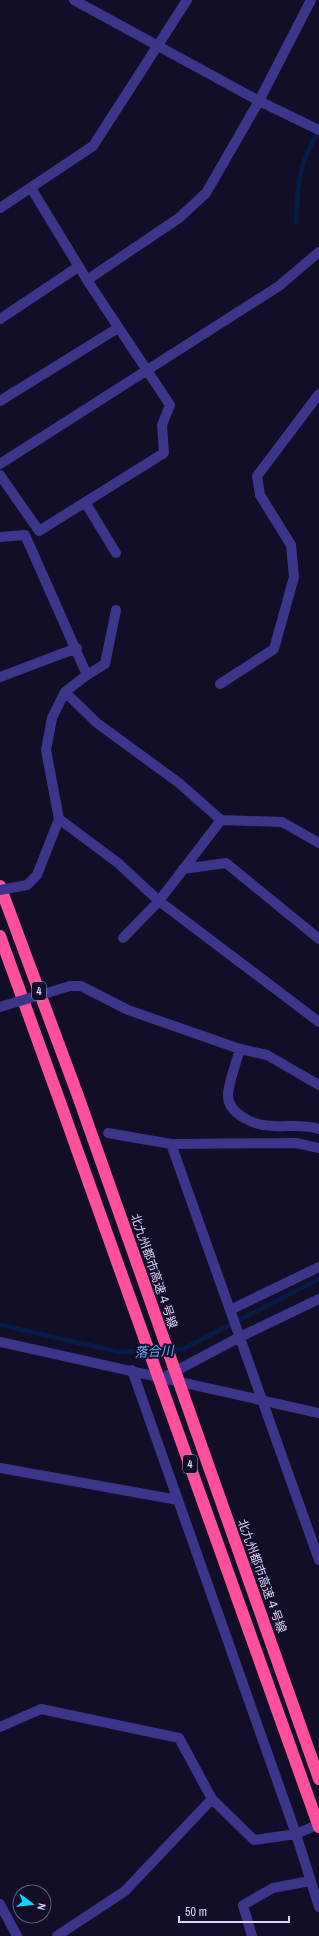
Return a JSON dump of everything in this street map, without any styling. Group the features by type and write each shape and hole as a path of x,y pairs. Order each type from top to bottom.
{"highway":[{"name":"北九州都市高速４号線","path":"0,886 78,1096 319,1779"},
{"name":"4","path":"0,936 319,1825"}],"street":[{"path":"74,0 259,101 319,130"},
{"path":"0,208 93,146 187,0"},
{"path":"87,280 179,218 206,193 259,101 311,0"},
{"path":"0,475 39,531 164,452 162,425 170,405 78,267 31,188"},
{"path":"0,464 147,372 279,286 319,252"},
{"path":"0,319 78,267"},
{"path":"0,401 118,328"},
{"path":"220,684 274,649 294,577 292,545 260,495 257,476 319,394"},
{"path":"84,502 116,553"},
{"path":"0,537 25,535 77,648 87,675"},
{"path":"0,890 27,885 37,875 59,819 46,750 52,718 65,692 87,675 105,664 116,610"},
{"path":"0,677 77,648"},
{"path":"65,692 97,723 179,783 221,820 282,822 319,843"},
{"path":"59,819 118,863 159,901 319,1022"},
{"path":"123,938 159,901 221,820"},
{"path":"183,869 226,863 319,938"},
{"path":"0,1007 70,986 81,986 128,1010 240,1049 267,1055 319,1085"},
{"path":"240,1049 228,1094 231,1104 238,1114 253,1122 272,1126 310,1126 319,1129"},
{"path":"108,1133 171,1144 296,1143 319,1148"},
{"path":"171,1144 230,1310 315,1535 319,1560"},
{"path":"230,1310 319,1267"},
{"path":"165,1377 240,1337 319,1299"},
{"path":"0,1342 319,1412"},
{"path":"132,1370 296,1834 319,1907"},
{"path":"0,1468 178,1500"},
{"path":"0,1727 40,1709 179,1738 212,1799 254,1840 296,1834 319,1825"},
{"path":"57,1936 68,1933 126,1891 212,1799"},
{"path":"252,1936 243,1905 273,1888 310,1881"},
{"path":"0,1904 17,1936"}],"waterway":[{"path":"296,222 300,175 307,154 319,131"},
{"name":"落合川","path":"0,1325 119,1352 183,1349 319,1279"}]}
